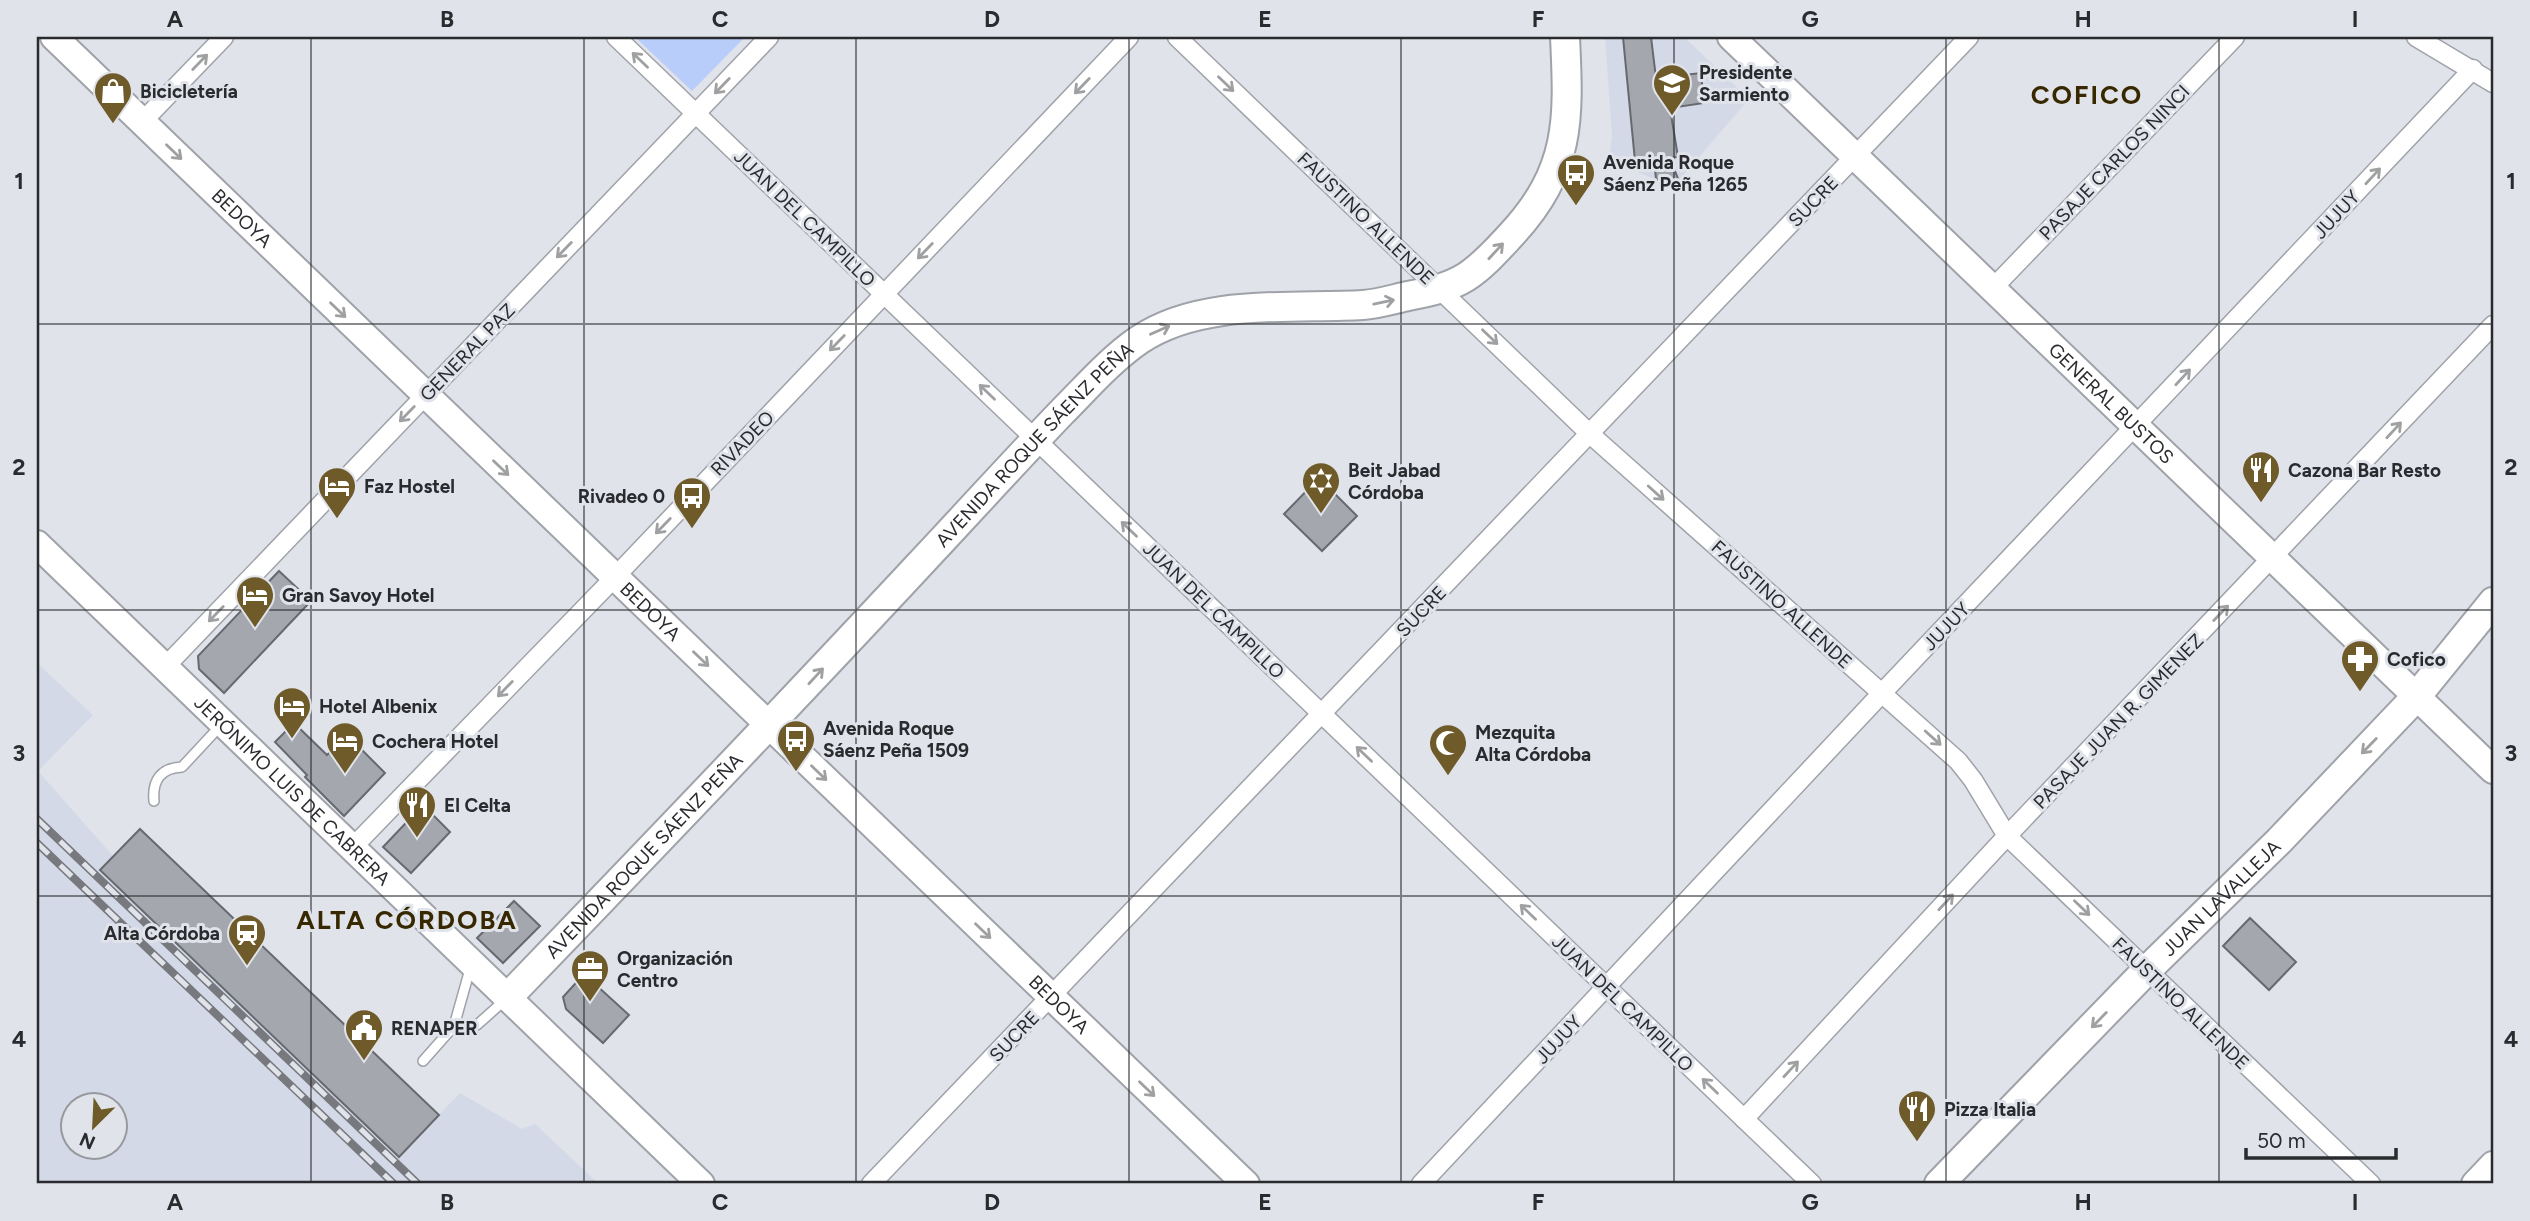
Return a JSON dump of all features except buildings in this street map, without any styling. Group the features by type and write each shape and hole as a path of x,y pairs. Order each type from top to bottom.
{"main road":[{"name":"BEDOYA","path":"54,37 1246,1184"},
{"name":"AVENIDA ROQUE SÁENZ PEÑA","path":"508,997 770,726 1036,439 1103,370 1141,338 1187,319 1252,308 1368,305 1441,290 1467,276 1488,260 1521,224 1545,192 1562,149 1568,97 1565,37"},
{"name":"GENERAL BUSTOS","path":"1731,37 2493,770"},
{"name":"JERÓNIMO LUIS DE CABRERA","path":"37,544 701,1184"},
{"name":"JUAN LAVALLEJA","path":"1939,1184 2146,971 2279,841 2416,697 2493,602"},
{"path":"2475,1184 2493,1165"}],"street":[{"path":"142,122 225,37"},
{"name":"JUAN DEL CAMPILLO","path":"616,37 1812,1184"},
{"name":"GENERAL PAZ","path":"165,667 769,37"},
{"name":"RIVADEO","path":"353,847 615,577 1129,37"},
{"name":"FAUSTINO ALLENDE","path":"1177,37 1590,434 1958,761 1973,780 2007,836 2371,1184"},
{"name":"SUCRE","path":"871,1184 1052,998 1969,37"},
{"name":"PASAJE CARLOS NINCI","path":"1993,288 2235,37"},
{"path":"2416,37 2493,83"},
{"name":"JUJUY","path":"1421,1184 2473,69"},
{"name":"PASAJE JUAN R. GIMENEZ","path":"1744,1119 2007,836 2493,325"}],"lane":[{"path":"154,801 156,779 163,772 182,767 223,723"},
{"path":"423,1061 454,1026 472,963"},
{"path":"454,1026 477,1025 508,997"}],"shaded area":[{"path":"635,37 745,37 692,91"},
{"name":"Presidente Sarmiento","path":"1605,37 1684,37 1749,99 1673,187 1609,160 1612,136"},
{"path":"37,663 93,715 38,771 113,856 412,1143 460,1093 522,1129 535,1124 599,1184 37,1184"}],"railway":[{"path":"37,819 418,1184"},
{"path":"37,843 394,1184"}],"place":[{"name":"Presidente Sarmiento","path":"1672,117"},
{"name":"Bicicletería","path":"113,125"},
{"name":"Avenida Roque Sáenz Peña 1265","path":"1576,207"},
{"name":"Cazona Bar Resto","path":"2261,504"},
{"name":"Beit Jabad Córdoba","path":"1321,515"},
{"name":"Faz Hostel","path":"337,520"},
{"name":"Rivadeo 0","path":"692,530"},
{"name":"Gran Savoy Hotel","path":"255,629"},
{"name":"Cofico","path":"2360,693"},
{"name":"Hotel Albenix","path":"292,740"},
{"name":"Avenida Roque Sáenz Peña 1509","path":"796,773"},
{"name":"Cochera Hotel","path":"345,775"},
{"name":"Mezquita Alta Córdoba","path":"1448,777"},
{"name":"El Celta","path":"417,839"},
{"name":"Alta Córdoba","path":"247,967"},
{"name":"Organización Centro","path":"590,1003"},
{"name":"RENAPER","path":"364,1062"},
{"name":"Pizza Italia","path":"1917,1143"}],"district":[{"name":"COFICO","path":"2087,95"},
{"name":"ALTA CÓRDOBA","path":"407,920"}]}
